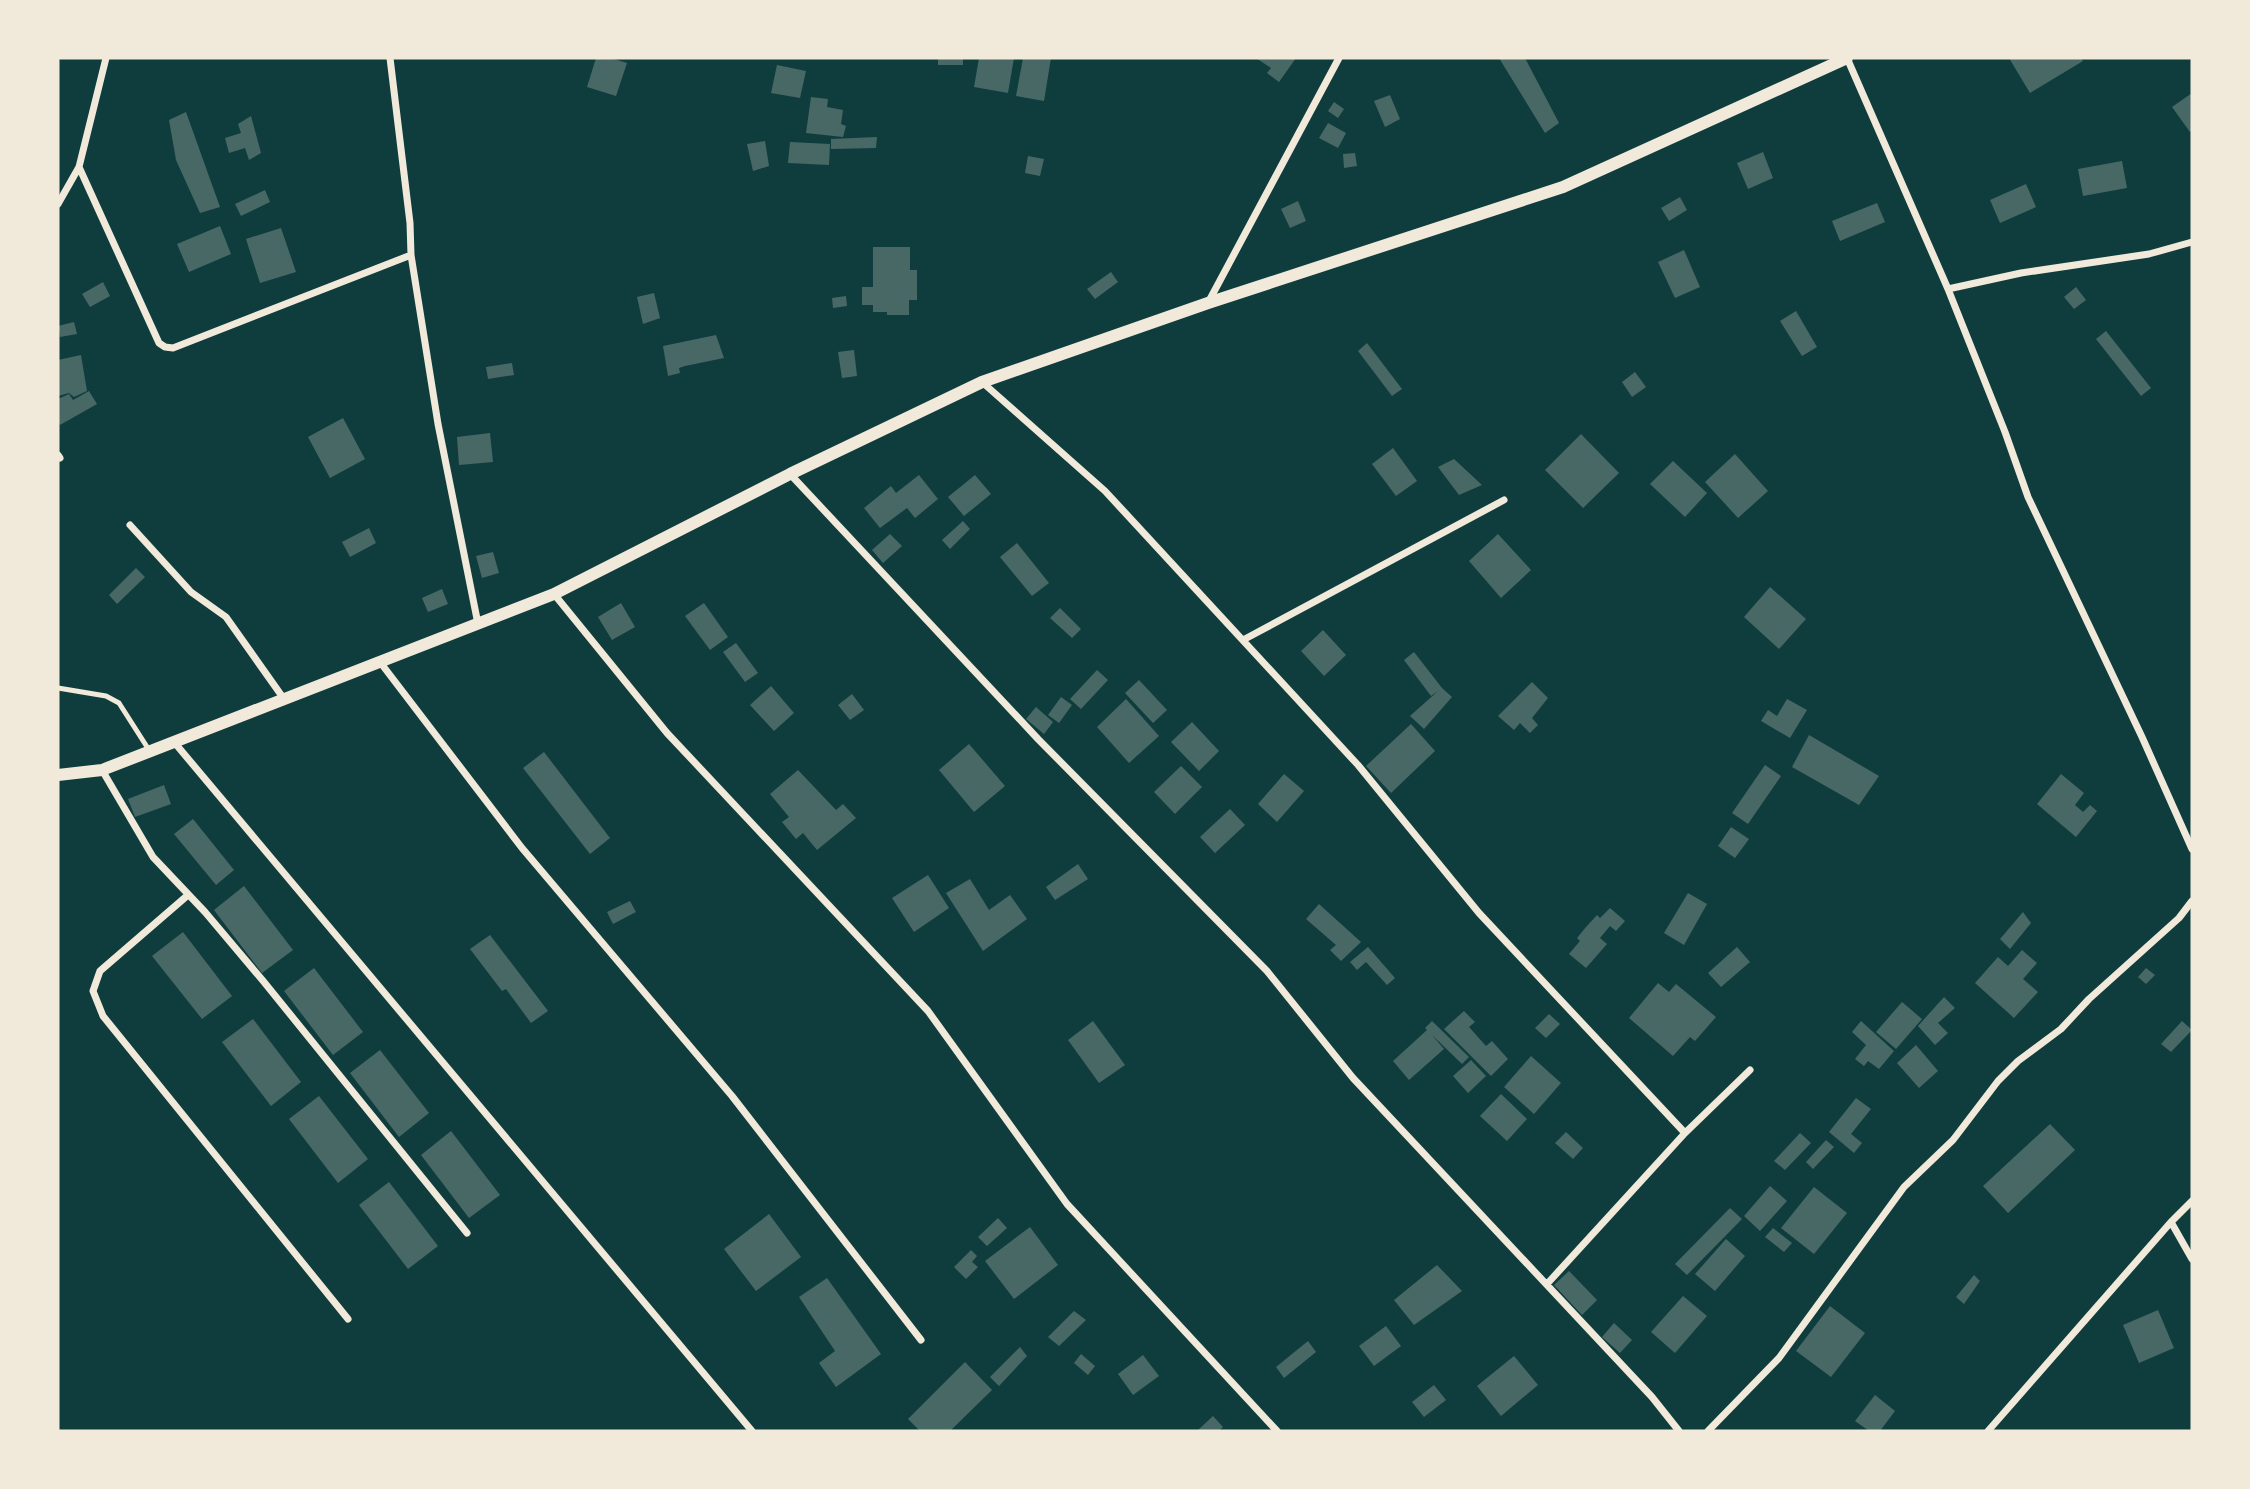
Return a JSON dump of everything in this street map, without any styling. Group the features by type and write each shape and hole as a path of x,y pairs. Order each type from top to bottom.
{"street":[{"path":"58,204 79,167 106,58"},
{"path":"390,58 411,255 438,424 478,624"},
{"path":"1208,303 1339,58"},
{"path":"58,775 102,770 554,594 790,474 982,382 1208,303 1563,187 1847,58 1948,289 2028,497 2192,849"},
{"path":"79,167 159,343 165,347 173,348 411,255"},
{"path":"1948,289 2021,273 2149,254 2192,242"},
{"path":"982,382 1105,491 1358,765 1479,913 1685,1133"},
{"path":"790,474 1038,739 1267,971 1353,1078 1651,1397 1679,1431"},
{"path":"1243,640 1504,499"},
{"path":"130,525 191,593 226,617 284,699"},
{"path":"554,594 667,733 928,1011 1067,1204 1277,1431"},
{"path":"380,662 522,848 732,1097 921,1340"},
{"path":"174,741 752,1431"},
{"path":"102,770 153,857 264,982 467,1233"},
{"path":"188,895 100,971 93,991 103,1016 348,1319"},
{"path":"1708,1431 1779,1358 1904,1187 1953,1140 1998,1081 2018,1061 2061,1029 2089,999 2179,919 2192,901"},
{"path":"1546,1284 1685,1133 1750,1070"},
{"path":"1988,1431 2192,1201"},
{"path":"2171,1222 2192,1259"}],"lane":[{"path":"58,688 106,696 119,703 149,751"}],"building":[{"path":"596,58 611,58 627,63 616,96 587,87"},
{"path":"938,58 963,58 963,65 938,65"},
{"path":"979,58 1014,58 1008,93 974,87"},
{"path":"1023,58 1051,58 1044,101 1016,96"},
{"path":"1256,58 1296,58 1279,82 1267,73 1271,68"},
{"path":"1499,58 1525,58 1559,123 1545,133"},
{"path":"2009,58 2081,58 2083,61 2030,93"},
{"path":"777,65 806,71 800,98 771,93"},
{"path":"2192,93 2192,130 2190,132 2172,107"},
{"path":"1390,95 1400,119 1385,127 1374,101"},
{"path":"811,97 828,99 827,107 843,110 841,124 846,126 843,137 806,133"},
{"path":"1334,102 1344,109 1338,118 1328,111"},
{"path":"186,112 220,207 200,213 176,160 169,120"},
{"path":"251,116 261,153 249,160 245,148 229,153 225,138 241,133 238,124"},
{"path":"1328,123 1346,133 1338,148 1319,138"},
{"path":"877,137 876,148 831,149 831,139"},
{"path":"765,141 769,166 753,171 747,144"},
{"path":"790,142 830,144 829,165 788,163"},
{"path":"1763,152 1773,178 1748,189 1737,163"},
{"path":"1355,153 1357,166 1344,168 1343,154"},
{"path":"1028,156 1044,159 1040,176 1025,173"},
{"path":"2122,161 2127,188 2083,196 2078,169"},
{"path":"2026,184 2036,207 2000,223 1990,200"},
{"path":"265,190 270,202 241,216 235,204"},
{"path":"1680,197 1687,210 1669,221 1661,208"},
{"path":"1298,201 1306,221 1290,228 1281,209"},
{"path":"1877,203 1885,222 1840,241 1832,221"},
{"path":"220,226 231,254 189,272 177,244"},
{"path":"281,228 296,272 260,283 246,239"},
{"path":"873,247 910,247 910,270 917,270 917,300 909,300 909,315 887,315 887,312 873,312 873,305 862,305 862,287 873,287"},
{"path":"1684,250 1700,287 1675,298 1658,262"},
{"path":"1111,272 1118,282 1095,299 1087,289"},
{"path":"103,282 110,296 90,307 82,294"},
{"path":"2076,287 2086,300 2074,309 2064,297"},
{"path":"654,293 660,318 643,324 637,297"},
{"path":"846,296 847,306 833,308 832,298"},
{"path":"1796,311 1817,347 1802,356 1780,321"},
{"path":"74,322 77,334 60,337 58,326"},
{"path":"2106,331 2151,388 2141,396 2096,339"},
{"path":"716,335 724,358 685,366 679,368 680,373 668,376 663,346"},
{"path":"1367,343 1402,389 1392,396 1358,351"},
{"path":"854,350 857,376 842,378 838,352"},
{"path":"81,355 87,391 74,397 69,393 58,396 58,360"},
{"path":"512,363 514,375 488,379 486,367"},
{"path":"1635,372 1646,387 1632,397 1622,382"},
{"path":"89,391 97,404 60,425 58,399 69,394 73,400"},
{"path":"343,418 365,459 330,478 308,437"},
{"path":"490,433 493,462 459,465 457,437"},
{"path":"1581,434 1619,473 1583,508 1545,470"},
{"path":"1393,448 1417,481 1396,496 1372,464"},
{"path":"1735,454 1768,491 1738,518 1705,482"},
{"path":"1454,459 1482,485 1459,495 1438,467"},
{"path":"1673,461 1707,493 1685,517 1650,484"},
{"path":"919,475 938,499 915,518 907,508 880,528 864,508 891,486 896,493"},
{"path":"975,475 991,494 964,516 948,497"},
{"path":"963,521 970,529 950,549 942,540"},
{"path":"369,528 376,543 350,557 342,542"},
{"path":"890,534 902,546 883,563 872,550"},
{"path":"1498,534 1531,570 1501,598 1469,561"},
{"path":"1017,543 1049,583 1032,596 1000,557"},
{"path":"493,552 499,573 482,578 476,556"},
{"path":"136,568 145,577 117,604 109,595"},
{"path":"1770,587 1806,619 1779,649 1744,617"},
{"path":"442,589 448,604 428,612 422,598"},
{"path":"621,603 635,627 612,640 598,617"},
{"path":"704,603 728,637 710,650 685,616"},
{"path":"1060,608 1081,629 1072,638 1050,618"},
{"path":"1323,630 1346,655 1324,676 1301,651"},
{"path":"736,643 758,673 745,682 723,652"},
{"path":"1414,652 1452,697 1424,729 1410,716 1438,691 1431,696 1404,660"},
{"path":"1097,670 1108,680 1081,709 1070,699"},
{"path":"1139,680 1167,710 1153,723 1125,693"},
{"path":"1532,682 1548,698 1532,718 1538,725 1530,733 1520,723 1514,730 1498,716"},
{"path":"771,686 794,713 774,731 750,705"},
{"path":"852,694 864,710 850,720 838,705"},
{"path":"1061,697 1072,705 1059,723 1048,715"},
{"path":"1126,699 1159,736 1129,763 1097,727"},
{"path":"1787,699 1807,710 1790,738 1761,721 1768,710 1777,716"},
{"path":"1036,707 1053,722 1044,734 1026,719"},
{"path":"1192,722 1219,751 1199,771 1171,742"},
{"path":"1411,724 1435,751 1391,793 1366,766"},
{"path":"1809,735 1879,776 1859,805 1792,767"},
{"path":"969,744 1005,786 974,812 939,770"},
{"path":"544,752 610,838 590,854 523,768"},
{"path":"1765,765 1781,776 1748,824 1732,813"},
{"path":"1181,766 1202,787 1175,814 1154,792"},
{"path":"798,770 836,810 843,804 856,818 817,850 803,833 796,839 782,822 789,817 770,794"},
{"path":"1284,774 1304,791 1277,822 1258,804"},
{"path":"2061,774 2084,793 2075,805 2083,812 2090,805 2097,811 2076,837 2037,804"},
{"path":"164,785 171,804 135,817 128,799"},
{"path":"1230,809 1245,825 1215,853 1200,837"},
{"path":"193,819 234,870 216,885 174,834"},
{"path":"1731,827 1749,839 1735,858 1718,846"},
{"path":"1078,864 1088,879 1055,900 1046,887"},
{"path":"928,875 949,908 914,932 892,898"},
{"path":"970,879 989,910 1010,895 1027,919 983,951 946,893"},
{"path":"244,886 293,950 262,973 214,910"},
{"path":"1688,893 1707,904 1684,945 1664,933"},
{"path":"630,901 636,912 613,924 607,912"},
{"path":"1319,904 1361,942 1341,961 1330,950 1336,945 1306,919"},
{"path":"1610,908 1625,921 1616,931 1610,926 1600,938 1607,944 1586,968 1569,954 1580,941 1577,938 1586,927 1597,915 1600,918"},
{"path":"2023,912 2031,923 2010,949 2000,939"},
{"path":"183,932 232,996 202,1019 152,956"},
{"path":"490,935 548,1011 531,1023 506,989 502,991 470,949"},
{"path":"1368,947 1395,978 1387,985 1366,962 1357,970 1350,962"},
{"path":"1737,947 1750,962 1721,987 1708,973"},
{"path":"2022,950 2037,963 2023,979 2038,992 2014,1018 1975,983 1998,957 2008,966"},
{"path":"314,968 363,1032 333,1055 284,991"},
{"path":"2146,968 2155,975 2146,984 2138,977"},
{"path":"1658,983 1669,992 1676,984 1716,1017 1695,1041 1690,1037 1673,1056 1629,1018"},
{"path":"1944,997 1955,1008 1938,1023 1948,1033 1935,1045 1918,1026"},
{"path":"1902,1002 1922,1019 1896,1049 1876,1032"},
{"path":"1464,1011 1475,1022 1469,1027 1486,1046 1492,1041 1508,1059 1491,1076 1444,1029"},
{"path":"1549,1014 1560,1024 1546,1038 1535,1028"},
{"path":"253,1019 301,1082 271,1106 222,1042"},
{"path":"1093,1021 1125,1065 1099,1083 1068,1040"},
{"path":"1432,1021 1469,1057 1462,1064 1432,1035 1444,1049 1409,1080 1393,1061 1427,1030 1425,1028"},
{"path":"1861,1021 1894,1051 1879,1069 1868,1061 1864,1066 1855,1059 1866,1045 1852,1032"},
{"path":"2182,1021 2192,1030 2171,1052 2161,1044"},
{"path":"1916,1045 1938,1071 1919,1088 1897,1063"},
{"path":"380,1050 429,1113 399,1137 350,1073"},
{"path":"1531,1056 1561,1083 1534,1114 1504,1087"},
{"path":"1471,1060 1486,1076 1468,1093 1453,1076"},
{"path":"1501,1094 1527,1119 1507,1141 1480,1116"},
{"path":"319,1096 368,1159 338,1183 289,1119"},
{"path":"1856,1098 1871,1109 1851,1134 1862,1143 1854,1153 1829,1132"},
{"path":"2050,1124 2075,1150 2008,1213 1983,1186"},
{"path":"451,1131 500,1195 469,1218 421,1155"},
{"path":"1566,1132 1583,1148 1573,1159 1555,1143"},
{"path":"1800,1133 1811,1143 1785,1170 1774,1161"},
{"path":"1826,1140 1834,1147 1813,1169 1806,1162"},
{"path":"389,1182 438,1246 408,1269 359,1205"},
{"path":"1770,1186 1787,1201 1760,1231 1744,1216"},
{"path":"1814,1187 1847,1213 1814,1254 1781,1228"},
{"path":"1730,1208 1742,1219 1687,1275 1675,1264"},
{"path":"769,1214 801,1257 756,1291 724,1249"},
{"path":"998,1218 1007,1228 987,1246 978,1237"},
{"path":"1030,1227 1058,1265 1014,1299 985,1261"},
{"path":"1773,1228 1792,1243 1784,1252 1765,1237"},
{"path":"1726,1239 1745,1256 1715,1291 1695,1274"},
{"path":"971,1250 977,1256 972,1262 978,1267 966,1279 954,1267"},
{"path":"1437,1265 1462,1291 1414,1325 1394,1300"},
{"path":"1569,1271 1597,1300 1582,1315 1554,1285"},
{"path":"1974,1275 1980,1281 1964,1304 1956,1297"},
{"path":"827,1278 881,1354 836,1387 819,1363 835,1351 799,1297"},
{"path":"1683,1296 1707,1316 1675,1353 1651,1332"},
{"path":"1830,1306 1865,1333 1831,1377 1796,1351"},
{"path":"2158,1310 2174,1348 2139,1363 2123,1325"},
{"path":"1074,1311 1086,1320 1059,1346 1048,1337"},
{"path":"1614,1323 1632,1340 1620,1353 1602,1337"},
{"path":"1386,1326 1401,1346 1374,1366 1359,1346"},
{"path":"1308,1341 1316,1352 1284,1378 1276,1367"},
{"path":"1020,1347 1027,1356 999,1386 990,1377"},
{"path":"1081,1354 1095,1366 1088,1375 1074,1363"},
{"path":"1143,1355 1159,1376 1133,1395 1118,1374"},
{"path":"1514,1356 1538,1385 1501,1416 1477,1386"},
{"path":"965,1362 992,1390 950,1431 920,1431 908,1419"},
{"path":"1434,1385 1446,1400 1424,1417 1412,1402"},
{"path":"1875,1395 1895,1411 1880,1431 1869,1431 1855,1421"},
{"path":"1213,1416 1223,1427 1219,1431 1197,1431"}]}
